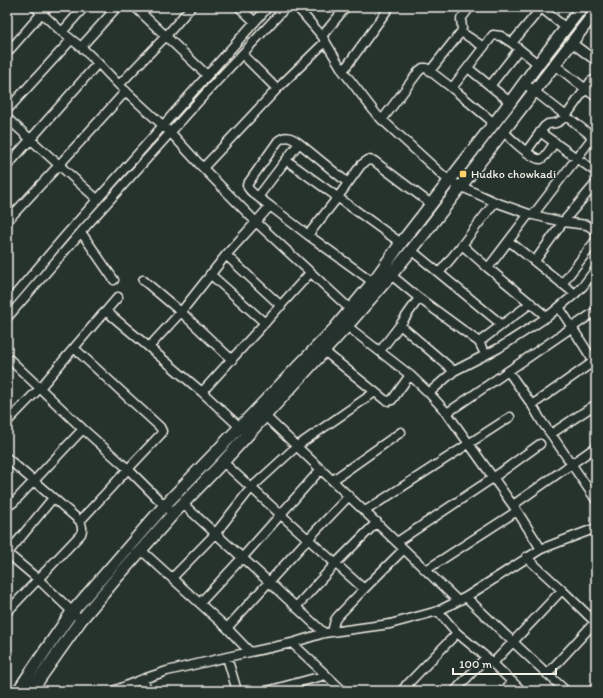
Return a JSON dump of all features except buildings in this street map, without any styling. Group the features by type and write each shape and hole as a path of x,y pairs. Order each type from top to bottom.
{"main road":[{"path":"31,691 81,620 173,514 248,435 261,412 335,328 373,282 401,243 582,7"},
{"path":"18,691 72,612 165,505 239,426 261,412 324,351 391,275 461,187 596,11"}],"street":[{"path":"35,7 44,10 62,32 81,47 126,92 170,132 256,222 350,309"},
{"path":"62,32 84,7"},
{"path":"81,47 117,7"},
{"path":"135,7 207,75"},
{"path":"119,85 166,36 191,7"},
{"path":"239,7 255,22"},
{"path":"7,304 97,199 268,7"},
{"path":"7,318 170,132 286,7"},
{"path":"297,7 324,39 343,71 377,115 449,181 495,202 531,214 563,222 587,225 596,231"},
{"path":"203,168 324,39 346,7"},
{"path":"430,71 461,32 461,19 470,7"},
{"path":"512,43 541,7 566,28"},
{"path":"343,71 388,9"},
{"path":"7,53 44,10"},
{"path":"461,32 484,47"},
{"path":"452,88 493,35 501,36 512,43 538,64"},
{"path":"7,110 71,40"},
{"path":"572,43 596,61"},
{"path":"490,86 519,49"},
{"path":"242,54 277,89"},
{"path":"7,166 98,63"},
{"path":"555,64 596,97"},
{"path":"382,120 419,71 426,68 494,123"},
{"path":"468,68 510,102"},
{"path":"526,152 544,127 548,124 560,121 566,116 585,88 591,81 596,79"},
{"path":"488,268 595,135 566,116 524,83"},
{"path":"7,221 126,92"},
{"path":"7,118 97,199"},
{"path":"503,131 526,152 535,159 539,160 542,159 554,142"},
{"path":"540,132 596,172"},
{"path":"348,183 299,143 289,137 278,140 247,184 250,191 373,282"},
{"path":"258,196 299,143"},
{"path":"286,160 401,243"},
{"path":"308,235 360,166 368,160 374,161 431,204"},
{"path":"535,261 563,222 596,183"},
{"path":"439,274 495,202"},
{"path":"150,347 181,312 226,255 270,206"},
{"path":"81,232 114,280"},
{"path":"562,284 596,240"},
{"path":"509,241 575,294"},
{"path":"462,245 547,316"},
{"path":"411,250 501,324"},
{"path":"226,255 281,306"},
{"path":"429,393 454,371 499,348 547,316 575,294 596,269"},
{"path":"202,392 311,272"},
{"path":"210,274 265,323"},
{"path":"391,275 478,342 485,354"},
{"path":"143,280 181,312 232,360"},
{"path":"7,422 40,388 118,297"},
{"path":"380,351 419,298"},
{"path":"478,342 531,303"},
{"path":"532,405 595,362 559,307"},
{"path":"106,311 202,392 248,435"},
{"path":"447,413 596,311"},
{"path":"400,325 454,371"},
{"path":"347,326 410,375 447,413 515,508 541,549"},
{"path":"74,348 162,431 161,434 80,521"},
{"path":"324,351 385,400 392,400 410,375"},
{"path":"7,357 83,429 128,469 173,514"},
{"path":"508,371 596,500"},
{"path":"172,578 215,534 251,488 297,446 375,392"},
{"path":"551,434 596,404"},
{"path":"261,412 458,601"},
{"path":"365,512 510,417"},
{"path":"7,507 14,502 83,429"},
{"path":"333,480 401,432"},
{"path":"397,542 493,478 540,444"},
{"path":"426,570 515,508 596,447"},
{"path":"7,458 80,521 83,527 81,534 7,612"},
{"path":"223,462 364,588"},
{"path":"200,603 321,469"},
{"path":"227,628 349,496"},
{"path":"53,498 7,554 39,580 81,620"},
{"path":"183,504 296,607 328,632"},
{"path":"296,607 376,522"},
{"path":"113,691 167,671 292,643 328,632 390,624 438,611 466,597 526,557 541,549 594,531"},
{"path":"328,632 338,616 404,549"},
{"path":"142,550 227,628 250,652"},
{"path":"526,557 596,623 547,674"},
{"path":"493,663 562,590"},
{"path":"466,597 566,691"},
{"path":"438,611 458,633 486,656 522,691"},
{"path":"406,689 458,633"},
{"path":"292,643 343,691"},
{"path":"455,691 486,656"},
{"path":"227,657 236,691"},
{"path":"267,691 326,675"},
{"path":"144,679 148,691"},
{"path":"503,691 513,682"},
{"path":"592,691 596,687"}],"place":[{"name":"Hudko chowkadi","path":"463,174"}]}
